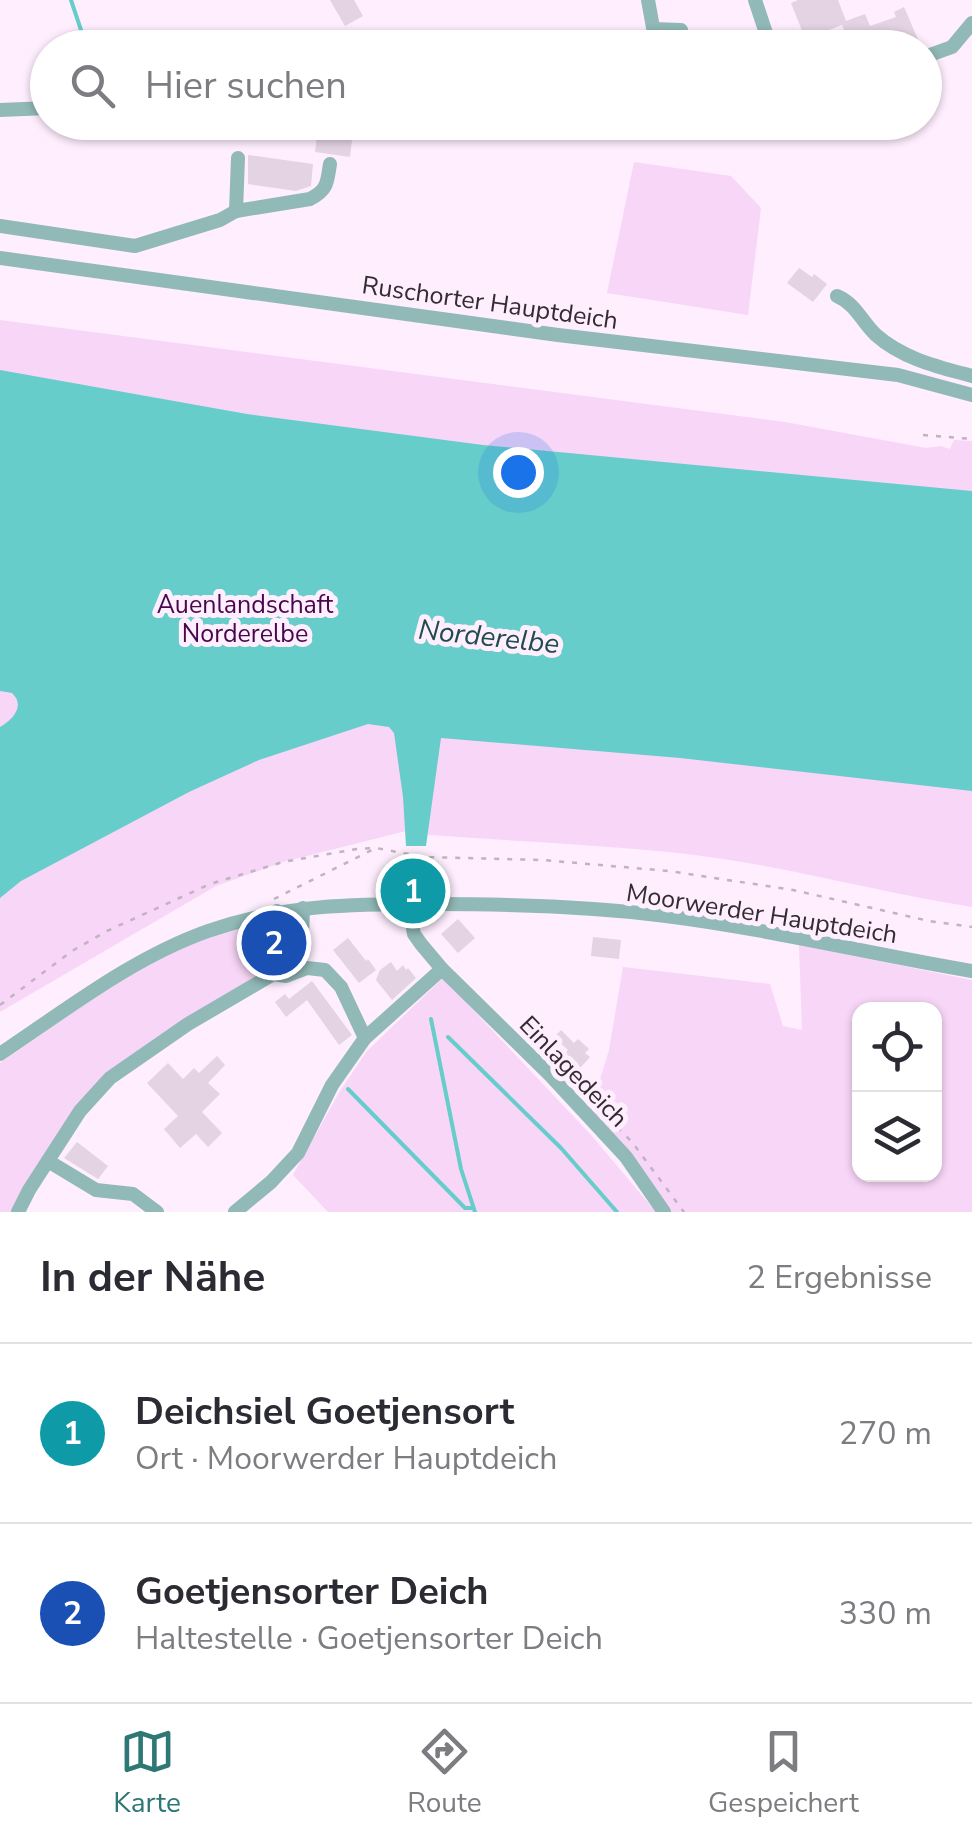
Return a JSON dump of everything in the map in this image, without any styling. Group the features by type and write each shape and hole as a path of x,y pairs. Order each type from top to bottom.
{"street":[{"path":"648,0 654,29 681,30"},
{"path":"755,0 765,30"},
{"path":"942,51 952,47 972,23"},
{"path":"0,110 30,109"},
{"path":"236,210 238,158"},
{"path":"0,226 135,246 220,220 236,210 310,199 321,194 327,184 330,164"},
{"name":"Ruschorter Hauptdeich","path":"0,258 558,335 898,375 972,395"},
{"path":"837,296 850,303 872,332 894,349 972,376"},
{"name":"Moorwerder Hauptdeich","path":"0,1054 154,954 207,931 277,911 348,903 540,906 664,916 972,971"},
{"name":"Einlagedeich","path":"412,904 414,934 442,969 550,1075 626,1157 664,1212"},
{"path":"18,1212 80,1111 110,1078 188,1024 292,963 298,955 303,908"},
{"path":"277,911 274,924 280,936 286,939 302,933"},
{"path":"273,974 286,976 307,968 325,970 341,987 365,1038"},
{"path":"236,1212 289,1164 332,1085 365,1038 442,969"},
{"path":"48,1161 96,1190 133,1194 157,1212"}],"path":[{"path":"923,435 972,439"},
{"path":"260,915 268,902 376,848"},
{"path":"0,1004 72,951 107,931 210,884 283,862 357,849 669,871 793,890 972,928"}],"green space":[{"path":"634,162 731,176 761,208 748,315 607,293"},
{"name":"Auenlandschaft Norderelbe","path":"0,320 785,422 926,448 950,449 954,440 972,441 972,907 707,857 406,831 283,862 216,886 0,1012"},
{"path":"263,923 288,961 106,1072 77,1108 12,1212 0,1212 0,1063 93,999 158,961 227,932"},
{"path":"799,945 972,980 972,1212 670,1212 629,1153 591,1109 609,1050 623,967 770,984 783,1026 802,1030"},
{"path":"443,978 591,1135 656,1212 328,1212 293,1175 367,1051"}],"water":[{"name":"Auenlandschaft Norderelbe","path":"0,370 247,414 483,445 972,491 972,791 680,758 441,738 426,846 406,846 394,733 389,727 368,724 259,760 189,792 21,881 0,898 0,727 13,717 18,703 12,693 0,691"}],"building":[{"path":"330,0 354,0 363,16 345,26"},
{"path":"838,0 846,21 865,14 870,26 896,17 894,12 904,7 914,30 844,30 842,25 829,30 802,30 791,3"},
{"path":"316,140 352,140 350,157 315,152"},
{"path":"248,155 313,164 311,186 296,191 248,184"},
{"path":"799,268 827,284 813,302 787,283"},
{"path":"458,919 475,938 458,953 441,934"},
{"path":"593,937 621,940 619,959 591,956"},
{"path":"348,938 376,970 359,983 333,950"},
{"path":"391,962 397,971 403,965 416,978 392,1000 376,980 380,970"},
{"path":"312,981 352,1035 339,1045 307,1000 286,1017 275,1002 285,994 289,999"},
{"path":"561,1030 574,1043 578,1039 589,1049 585,1053 590,1057 580,1068 554,1037"},
{"path":"217,1056 225,1065 208,1083 220,1094 202,1112 222,1133 208,1147 196,1134 180,1148 164,1129 178,1116 147,1083 168,1063 183,1079 194,1068 199,1073"},
{"path":"77,1142 108,1166 98,1179 64,1158"}],"waterway":[{"path":"71,0 81,30"},
{"path":"431,1019 461,1169 475,1212"},
{"path":"448,1037 561,1148 617,1212"},
{"path":"348,1089 465,1208 472,1208"}],"place":[{"name":"Deichsiel Goetjensort","path":"413,891"},
{"name":"Goetjensorter Deich","path":"274,943"}],"water label":[{"name":"Norderelbe","path":"489,636"}]}
